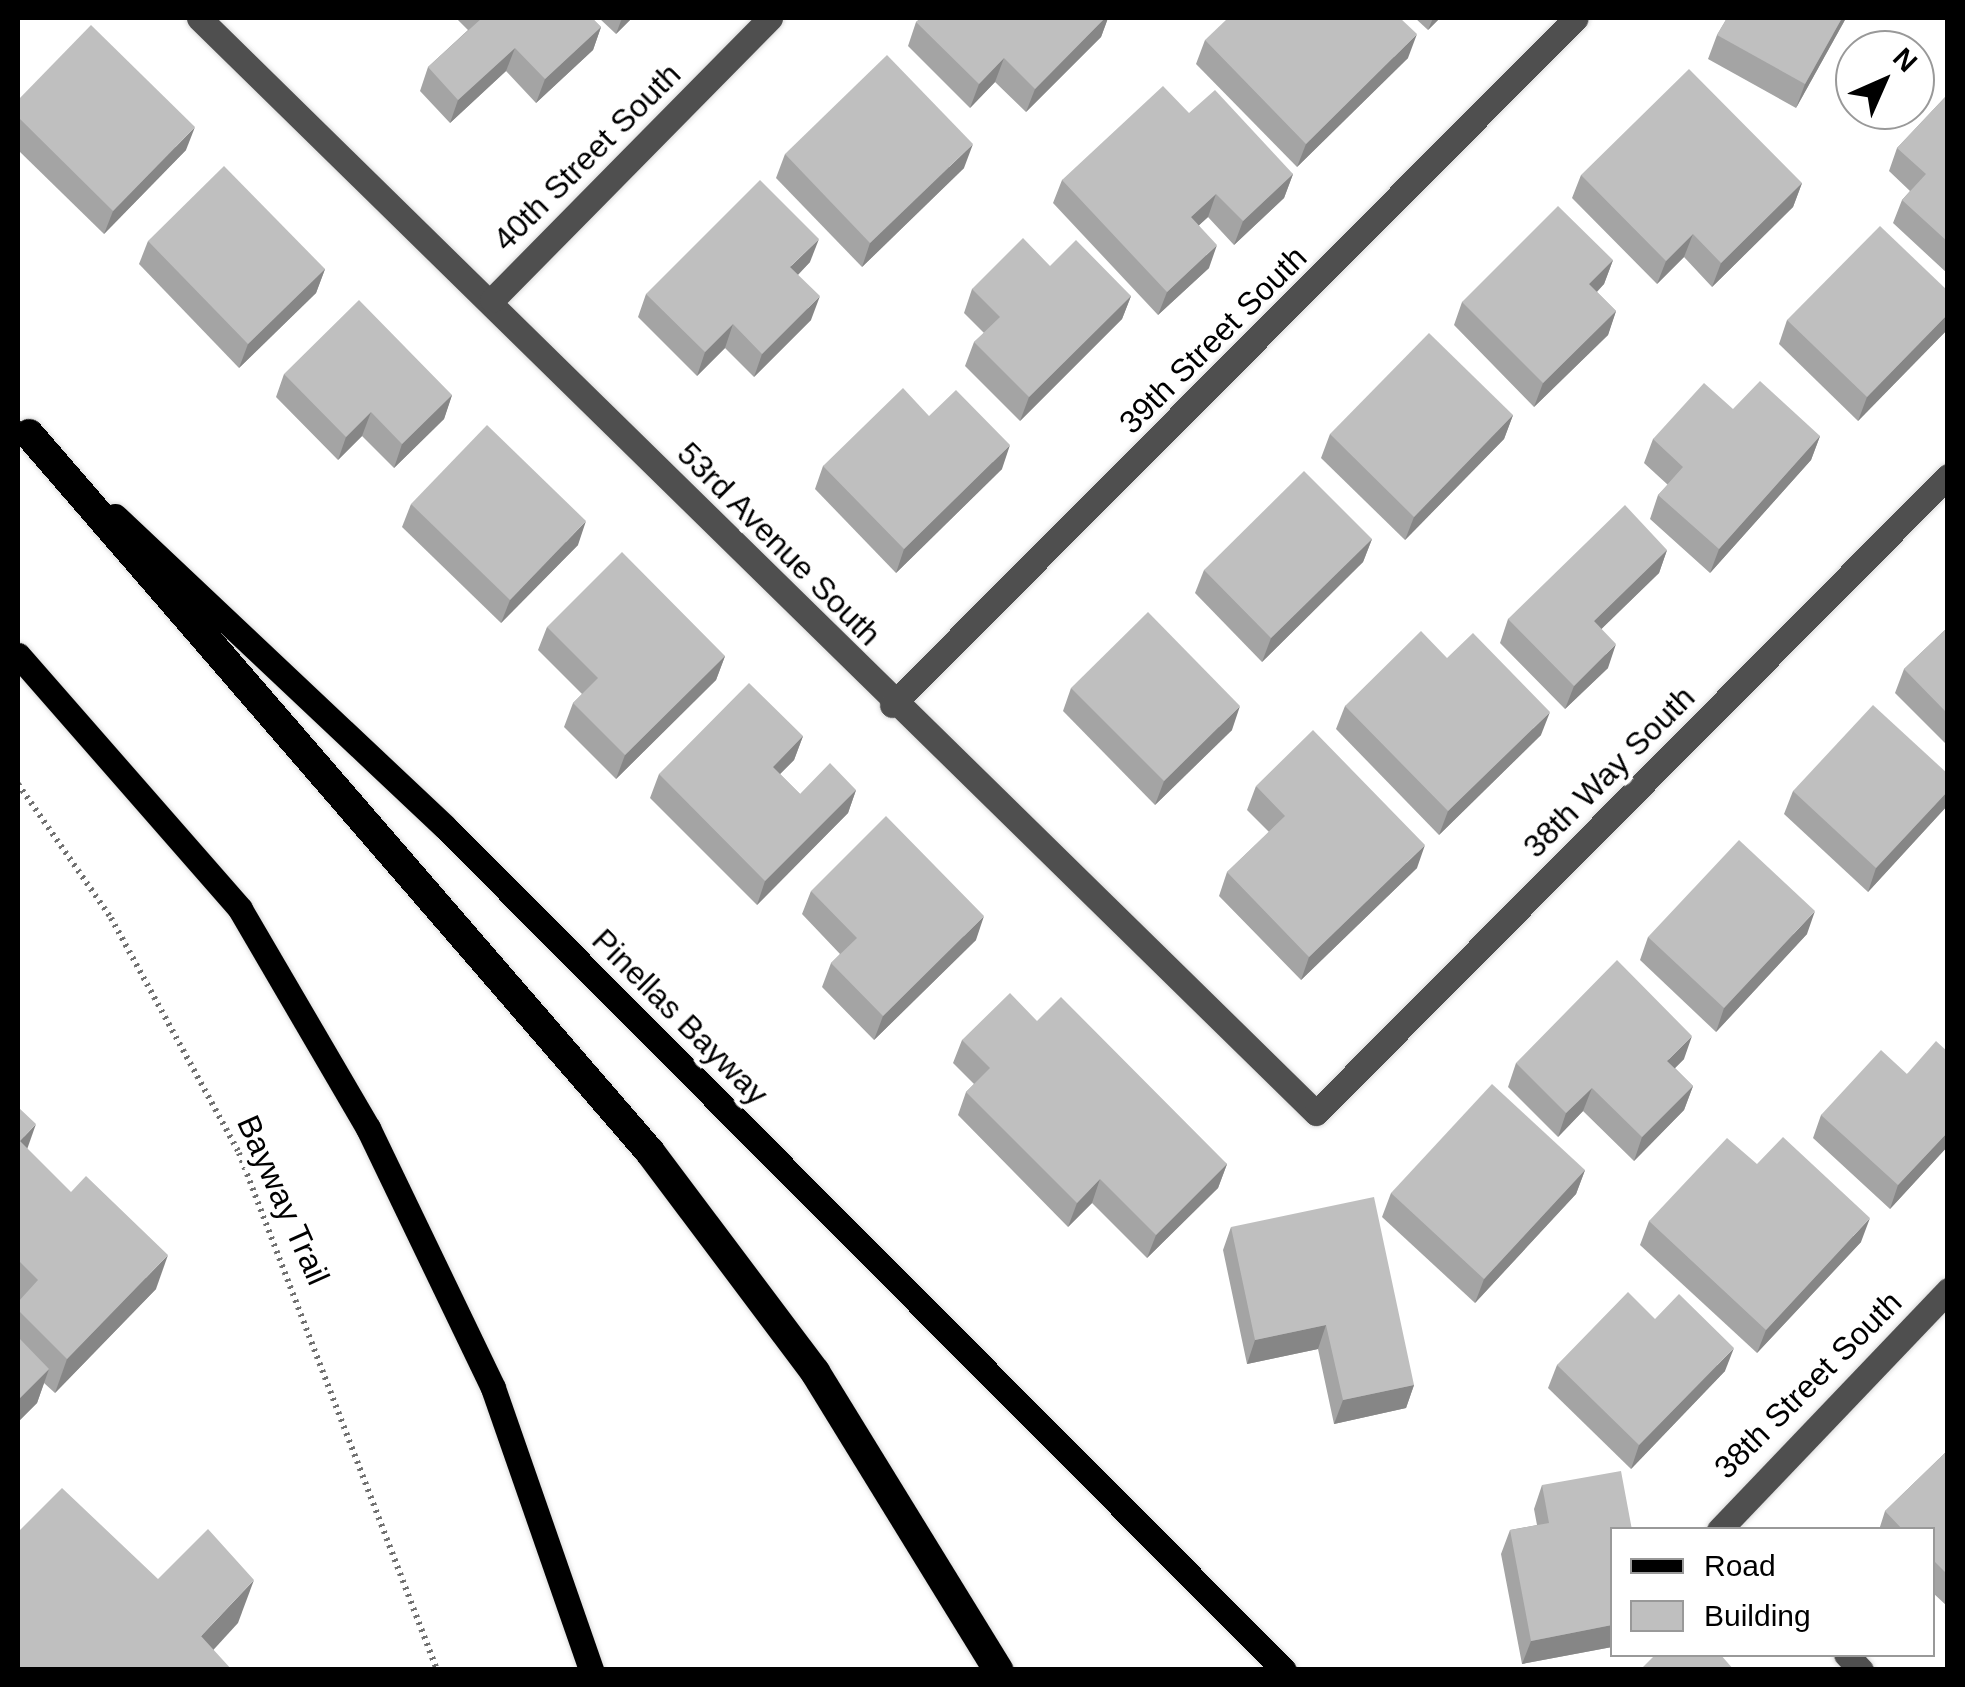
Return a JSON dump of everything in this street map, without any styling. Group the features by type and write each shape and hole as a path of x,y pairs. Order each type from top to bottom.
{"highway":[{"path":"23,428 650,1152 815,1372 998,1670"}],"main road":[{"name":"Pinellas Bayway","path":"23,428 445,827 1284,1670"},
{"path":"18,654 240,909 368,1128 493,1388 591,1670"}],"street":[{"name":"53rd Avenue South","path":"200,18 492,300 892,705 1316,1113"},
{"name":"40th Street South","path":"492,300 770,18"},
{"name":"39th Street South","path":"892,705 1576,18"},
{"name":"38th Way South","path":"1316,1113 1948,476"},
{"name":"38th Street South","path":"1717,1527 1948,1290"}],"path":[{"name":"Bayway Trail","path":"18,784 110,918 239,1153 437,1670"}],"building":[{"path":"482,18 592,18 601,27 545,79 515,48 458,100 428,67"},
{"path":"921,18 1105,18 1035,89 1004,58 979,84 916,22"},
{"path":"1228,18 1400,18 1417,34 1306,144 1205,40"},
{"path":"1727,18 1842,18 1805,84 1717,35"},
{"path":"91,25 195,127 113,211 18,117 18,100"},
{"path":"887,55 973,144 870,243 785,154"},
{"path":"1689,69 1802,183 1721,263 1693,234 1666,261 1581,175"},
{"path":"1163,86 1189,113 1215,90 1293,174 1243,221 1216,194 1191,217 1217,245 1167,292 1062,180"},
{"path":"1948,94 1948,242 1902,200 1926,174 1897,148 1914,130 1935,130 1935,108"},
{"path":"224,166 325,269 248,344 148,241"},
{"path":"760,180 819,239 790,267 820,296 762,354 733,324 705,352 646,294"},
{"path":"1558,206 1613,260 1589,284 1616,311 1543,383 1462,302"},
{"path":"1880,226 1948,291 1948,314 1867,397 1787,320"},
{"path":"1023,238 1050,266 1076,240 1131,296 1029,397 974,342 1000,317 972,289"},
{"path":"359,300 452,395 402,444 371,412 346,437 284,374"},
{"path":"1429,333 1513,415 1414,517 1330,434"},
{"path":"1760,381 1820,436 1719,549 1658,495 1683,467 1653,439 1704,383 1733,409"},
{"path":"903,388 929,416 956,390 1010,445 904,549 823,466"},
{"path":"487,425 586,521 510,600 411,504"},
{"path":"1304,471 1372,539 1271,638 1204,570"},
{"path":"1625,505 1667,550 1594,621 1616,644 1574,686 1508,619"},
{"path":"622,552 725,656 625,755 573,703 598,678 547,627"},
{"path":"1148,612 1240,706 1164,781 1071,688"},
{"path":"1948,627 1948,714 1904,669"},
{"path":"1421,631 1447,658 1473,633 1550,712 1448,811 1345,706"},
{"path":"749,683 803,736 773,767 800,794 830,763 856,790 765,881 659,774"},
{"path":"1873,705 1948,774 1948,791 1876,868 1793,791"},
{"path":"1313,730 1425,845 1309,957 1227,872 1285,816 1256,786"},
{"path":"886,816 984,916 883,1016 831,963 857,938 811,891"},
{"path":"1739,840 1815,911 1724,1008 1648,937"},
{"path":"1617,960 1692,1036 1667,1061 1693,1086 1642,1137 1592,1088 1566,1113 1516,1063"},
{"path":"1010,993 1037,1021 1061,997 1227,1164 1156,1235 1100,1179 1077,1203 966,1092 990,1068 962,1040"},
{"path":"1936,1041 1948,1052 1948,1132 1898,1185 1821,1115 1881,1050 1907,1074"},
{"path":"1492,1084 1585,1170 1484,1279 1391,1193"},
{"path":"18,1107 36,1124 20,1141 71,1192 86,1176 168,1255 67,1359 18,1310 18,1302 38,1280 18,1260"},
{"path":"1783,1137 1870,1218 1766,1330 1649,1221 1727,1138 1757,1164"},
{"path":"1374,1197 1414,1385 1343,1400 1326,1325 1255,1340 1231,1227"},
{"path":"1628,1292 1655,1319 1679,1294 1734,1348 1639,1445 1557,1365"},
{"path":"18,1337 49,1369 18,1400"},
{"path":"1948,1450 1948,1575 1935,1562 1935,1527 1900,1527 1885,1511"},
{"path":"1621,1471 1631,1527 1610,1527 1610,1625 1531,1641 1510,1530 1549,1523 1542,1485"},
{"path":"62,1488 158,1579 208,1529 254,1580 201,1636 232,1670 18,1670 18,1532"},
{"path":"1653,1657 1723,1657 1734,1670 1640,1670"}]}
